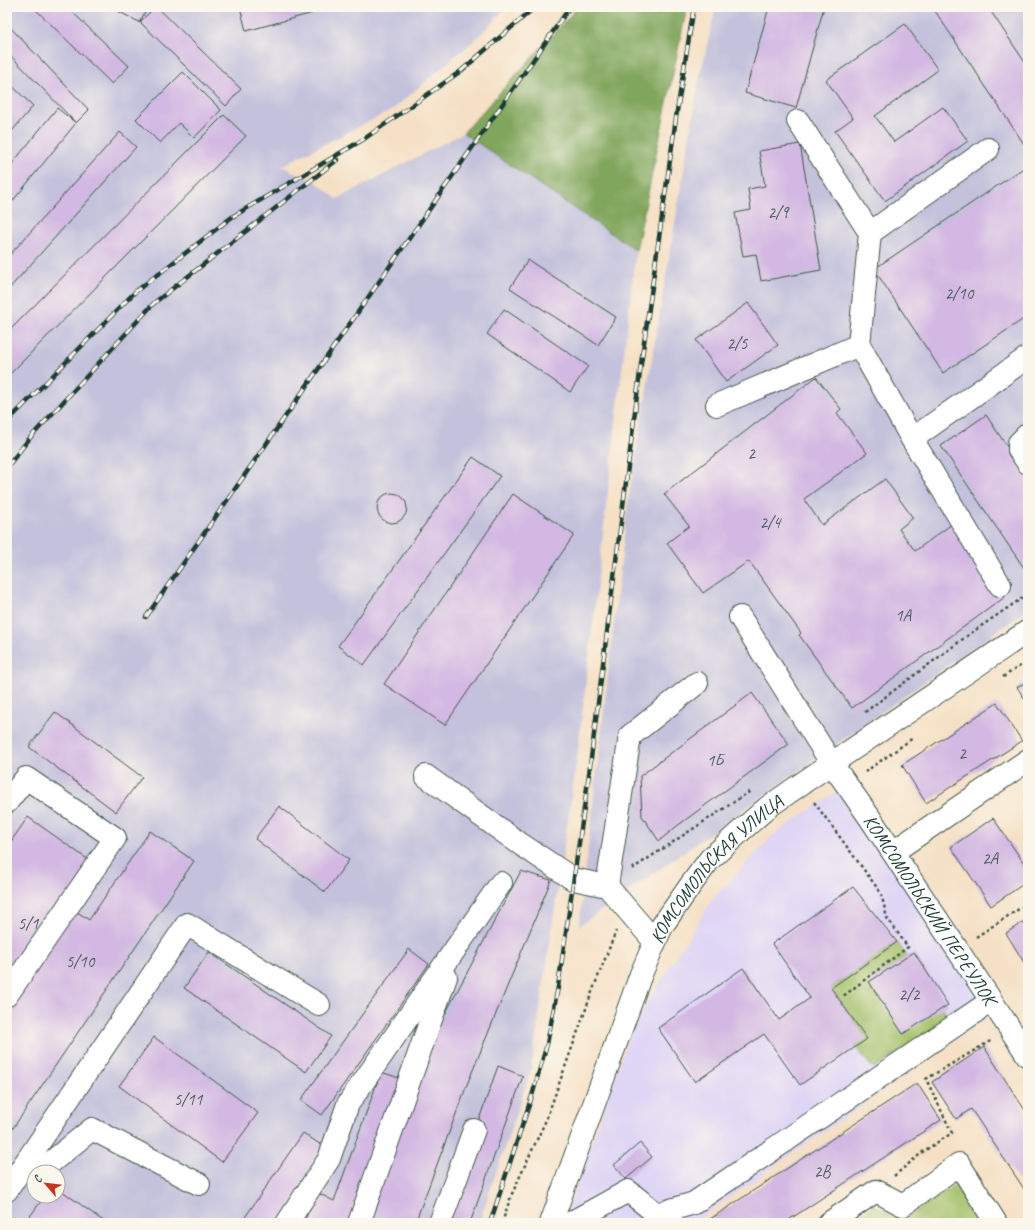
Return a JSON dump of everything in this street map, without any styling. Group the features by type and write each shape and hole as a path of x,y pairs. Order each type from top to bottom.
{"street":[{"path":"798,121 870,233 859,345 912,439 1000,585"},
{"path":"870,233 988,149"},
{"path":"717,405 859,345"},
{"path":"912,439 1028,358"},
{"path":"1028,434 1019,443 1019,450 1028,463"},
{"name":"КОМСОМОЛЬСКИЙ ПЕРЕУЛОК","path":"740,617 832,764 893,852 991,1001 1017,1029 1028,1056"},
{"name":"КОМСОМОЛЬСКАЯ УЛИЦА","path":"565,1223 563,1190 640,974 662,926 710,860 768,807 1028,631"},
{"path":"607,886 630,736 697,683"},
{"path":"893,852 1028,760"},
{"path":"426,776 519,843 573,879 607,886 655,942"},
{"path":"7,802 26,778 115,838 7,995"},
{"path":"288,1223 329,1160 348,1104 501,883"},
{"path":"7,1190 187,924 319,1004"},
{"path":"359,1223 455,949"},
{"path":"565,1223 628,1191 657,1214 694,1203 991,1001"},
{"path":"49,1164 92,1129 199,1184"},
{"path":"440,1223 474,1130"},
{"path":"830,1223 876,1191 903,1205 959,1164 996,1223"},
{"path":"7,1198 26,1183"}],"path":[{"path":"1002,677 1028,661"},
{"path":"861,775 919,733"},
{"path":"801,784 881,893 887,918 908,947 842,997"},
{"path":"1028,837 1028,846"},
{"path":"958,950 1028,903"},
{"path":"502,1223 511,1196 546,1120 592,992 625,908"},
{"path":"876,1191 924,1151 952,1133 926,1079 1017,1029"}],"shaded area":[{"path":"7,7 507,7 478,37 392,110 281,166 316,182 337,199 463,133 636,250 577,758 531,1070 479,1223 7,1223"},
{"path":"716,7 1028,7 1028,609 579,926 628,501 699,80"},
{"path":"845,786 996,1011 693,1223 563,1223 633,1025 712,900 773,835"}],"green space":[{"path":"578,7 687,7 636,250 463,133"},
{"path":"897,942 950,1019 874,1069 855,1047 866,1038 831,988"},
{"path":"956,1184 982,1223 849,1223 874,1205 903,1220"}],"building":[{"path":"33,7 67,7 129,66 112,84"},
{"path":"110,7 148,7 139,23"},
{"path":"155,7 157,7 241,89 226,106 140,22"},
{"path":"240,7 335,7 246,31"},
{"path":"769,7 824,7 796,108 745,93"},
{"path":"988,7 1028,67 1028,150 933,8"},
{"path":"7,24 89,110 76,123 7,52"},
{"path":"905,24 938,70 875,116 894,142 943,107 968,141 885,201 835,131 853,118 826,80"},
{"path":"183,72 221,110 194,138 179,123 160,143 136,119"},
{"path":"7,81 33,106 7,137"},
{"path":"57,108 76,123 7,208 7,170"},
{"path":"224,115 246,136 7,377 7,333"},
{"path":"120,132 136,147 7,291 7,258"},
{"path":"800,144 821,270 761,281 756,254 743,256 735,213 751,210 748,189 765,186 759,151"},
{"path":"1028,165 1028,316 943,373 874,269"},
{"path":"528,260 616,317 598,345 510,288"},
{"path":"748,303 778,345 726,382 696,340"},
{"path":"504,309 588,366 570,392 487,334"},
{"path":"816,377 841,409 837,413 867,453 804,499 822,525 885,479 913,518 899,529 915,551 952,524 1005,597 852,708 799,635 801,633 749,561 703,593 667,543 689,526 664,494"},
{"path":"986,415 1028,478 1028,565 1024,568 941,446"},
{"path":"473,457 500,476 364,665 338,646"},
{"path":"392,493 403,497 407,508 403,519 392,523 381,519 377,508 381,497"},
{"path":"513,494 574,535 445,725 384,684"},
{"path":"1028,681 1028,704 1017,687"},
{"path":"752,693 789,744 677,826 659,841 642,816 640,776"},
{"path":"997,703 1022,741 926,803 902,765"},
{"path":"55,712 142,777 116,812 29,747"},
{"path":"279,806 349,860 325,892 255,839"},
{"path":"28,817 93,863 7,983 7,847"},
{"path":"993,818 1028,869 1028,881 991,906 951,847"},
{"path":"150,831 194,861 7,1137 7,1001 70,907 89,920"},
{"path":"521,871 551,880 468,1082 415,1223 365,1223 426,1050"},
{"path":"853,887 897,942 831,988 867,1039 800,1085 764,1034 695,1082 658,1028 743,968 779,1020 810,998 772,944"},
{"path":"1028,919 1028,969 1006,933"},
{"path":"409,949 429,964 322,1115 301,1100"},
{"path":"209,952 331,1036 306,1072 184,988"},
{"path":"914,952 948,1005 903,1034 869,982"},
{"path":"154,1037 258,1113 222,1162 119,1086"},
{"path":"984,1047 1028,1115 1028,1195 971,1109 956,1119 932,1082"},
{"path":"498,1066 523,1076 470,1223 442,1223"},
{"path":"381,1072 405,1080 355,1223 303,1223 318,1193 334,1201"},
{"path":"917,1083 941,1120 784,1223 704,1223"},
{"path":"303,1133 329,1150 279,1223 241,1223"},
{"path":"640,1143 652,1157 626,1179 614,1165"},
{"path":"66,1194 106,1223 25,1223 39,1204 66,1204"}],"railway":[{"path":"7,422 135,292 232,217 364,139 461,71 535,7"},
{"path":"146,617 570,7"},
{"path":"490,1223 532,1096 547,1044 558,987 589,774 641,364 677,111 694,7"},
{"path":"7,467 29,439 154,303 337,160"}]}
